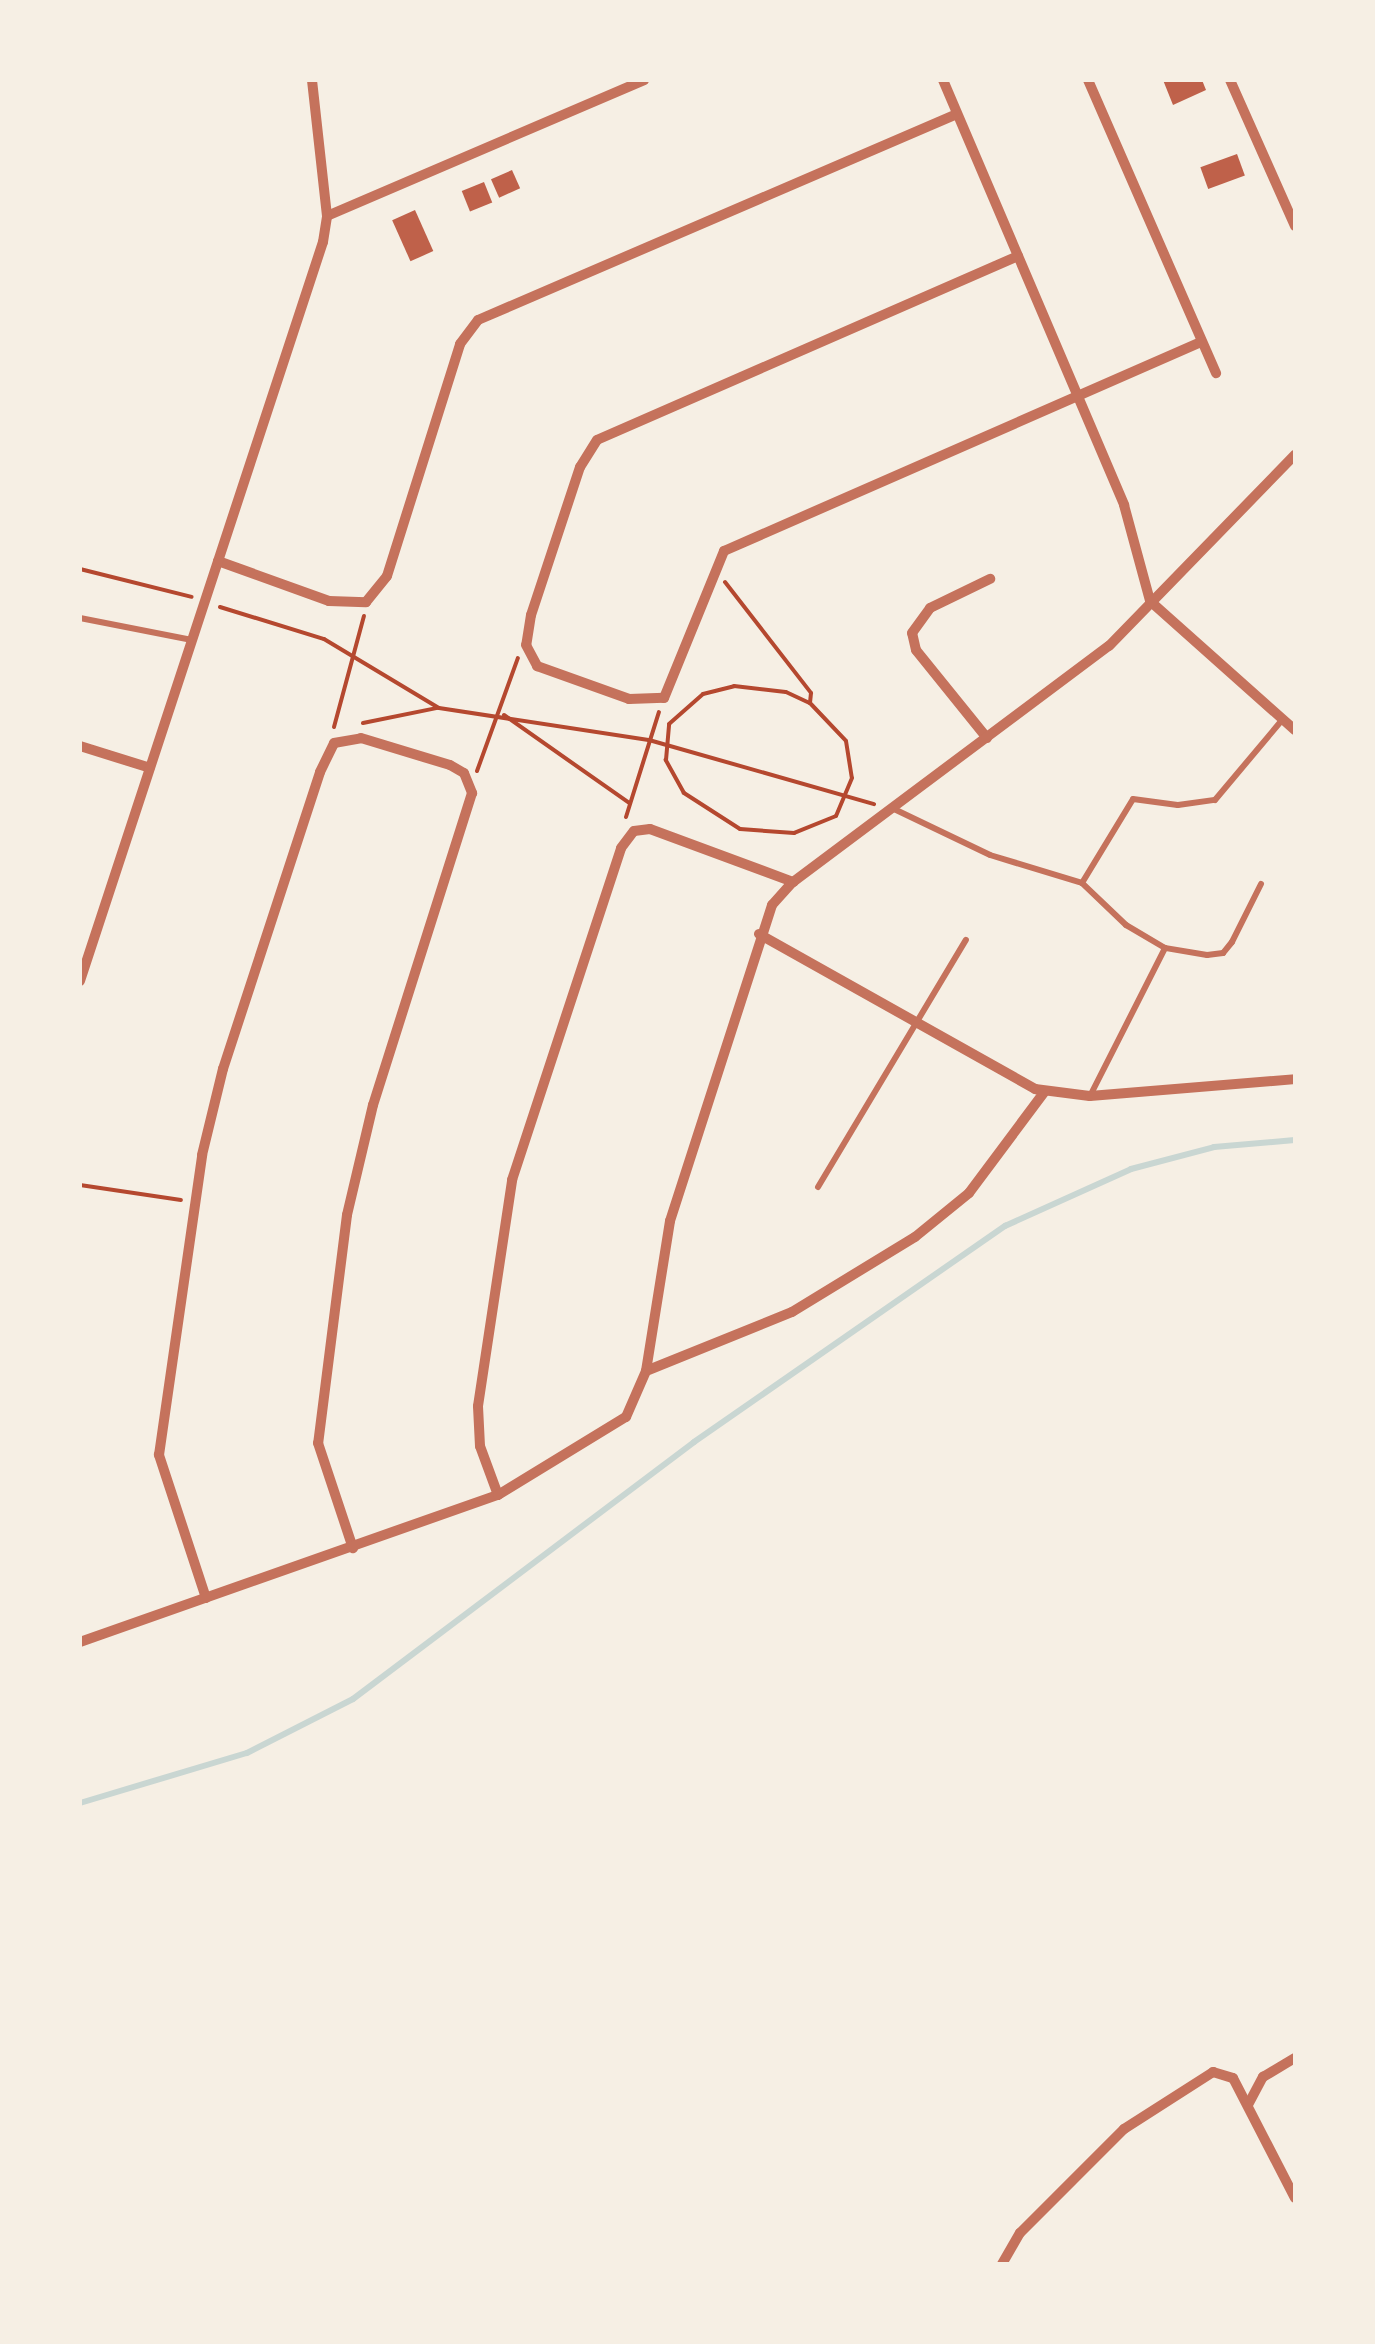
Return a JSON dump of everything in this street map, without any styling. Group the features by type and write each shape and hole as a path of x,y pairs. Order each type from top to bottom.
{"street":[{"path":"80,982 327,216 312,80"},
{"path":"327,216 644,80"},
{"path":"942,80 1135,533 1150,601 1295,730"},
{"path":"1088,80 1216,373"},
{"path":"1230,80 1295,226"},
{"path":"218,561 329,601 366,602 387,576 460,344 478,320 957,114"},
{"path":"1018,256 597,440 580,466 526,646 537,666 629,700 664,698 713,566 742,541 1201,342"},
{"path":"80,1642 498,1495 609,1432 636,1404 646,1371 670,1221 759,934 793,882 1109,646 1295,455"},
{"path":"987,738 916,650 912,632 930,608 990,579"},
{"path":"206,1598 159,1455 196,1202 223,1069 334,743 360,738 450,765 471,782 470,809 373,1106 348,1216 318,1443 353,1548"},
{"path":"80,746 150,768"},
{"path":"498,1495 480,1446 478,1406 512,1180 605,888 629,836 650,830 793,882"},
{"path":"759,934 916,1025 1045,1090 1090,1096 1295,1078"},
{"path":"646,1371 792,1312 915,1237 969,1192 1045,1090"},
{"path":"1249,2103 1262,2078 1295,2058"},
{"path":"1002,2264 1020,2233 1124,2128 1200,2078 1228,2073 1249,2103 1295,2198"}],"lane":[{"path":"80,618 192,640"},
{"path":"1082,883 1133,799 1192,806 1216,800 1283,720"},
{"path":"894,809 990,855 1082,883 1126,925 1166,948 1223,952 1261,884"},
{"path":"818,1187 966,940"},
{"path":"1090,1096 1166,948"}],"path":[{"path":"713,566 811,693 810,703"},
{"path":"80,569 205,601 324,640 439,708"},
{"path":"334,743 366,602"},
{"path":"471,782 526,646"},
{"path":"764,688 810,703 846,741 852,766 848,796 836,816 819,826 794,832 740,829 684,792 665,744 669,724 703,694 764,688"},
{"path":"629,836 628,804 664,698"},
{"path":"334,730 439,708 500,712 665,744 894,809"},
{"path":"500,712 628,804"},
{"path":"80,1184 196,1202"}],"building":[{"path":"1163,80 1202,80 1206,90 1173,105"},
{"path":"1237,154 1245,176 1208,189 1200,167"},
{"path":"512,170 520,188 499,198 491,179"},
{"path":"484,182 492,202 470,211 462,191"},
{"path":"415,210 433,251 410,261 392,220"}],"waterway":[{"path":"80,1803 247,1753 353,1699 694,1442 1005,1226 1131,1169 1214,1147 1295,1140"}]}
